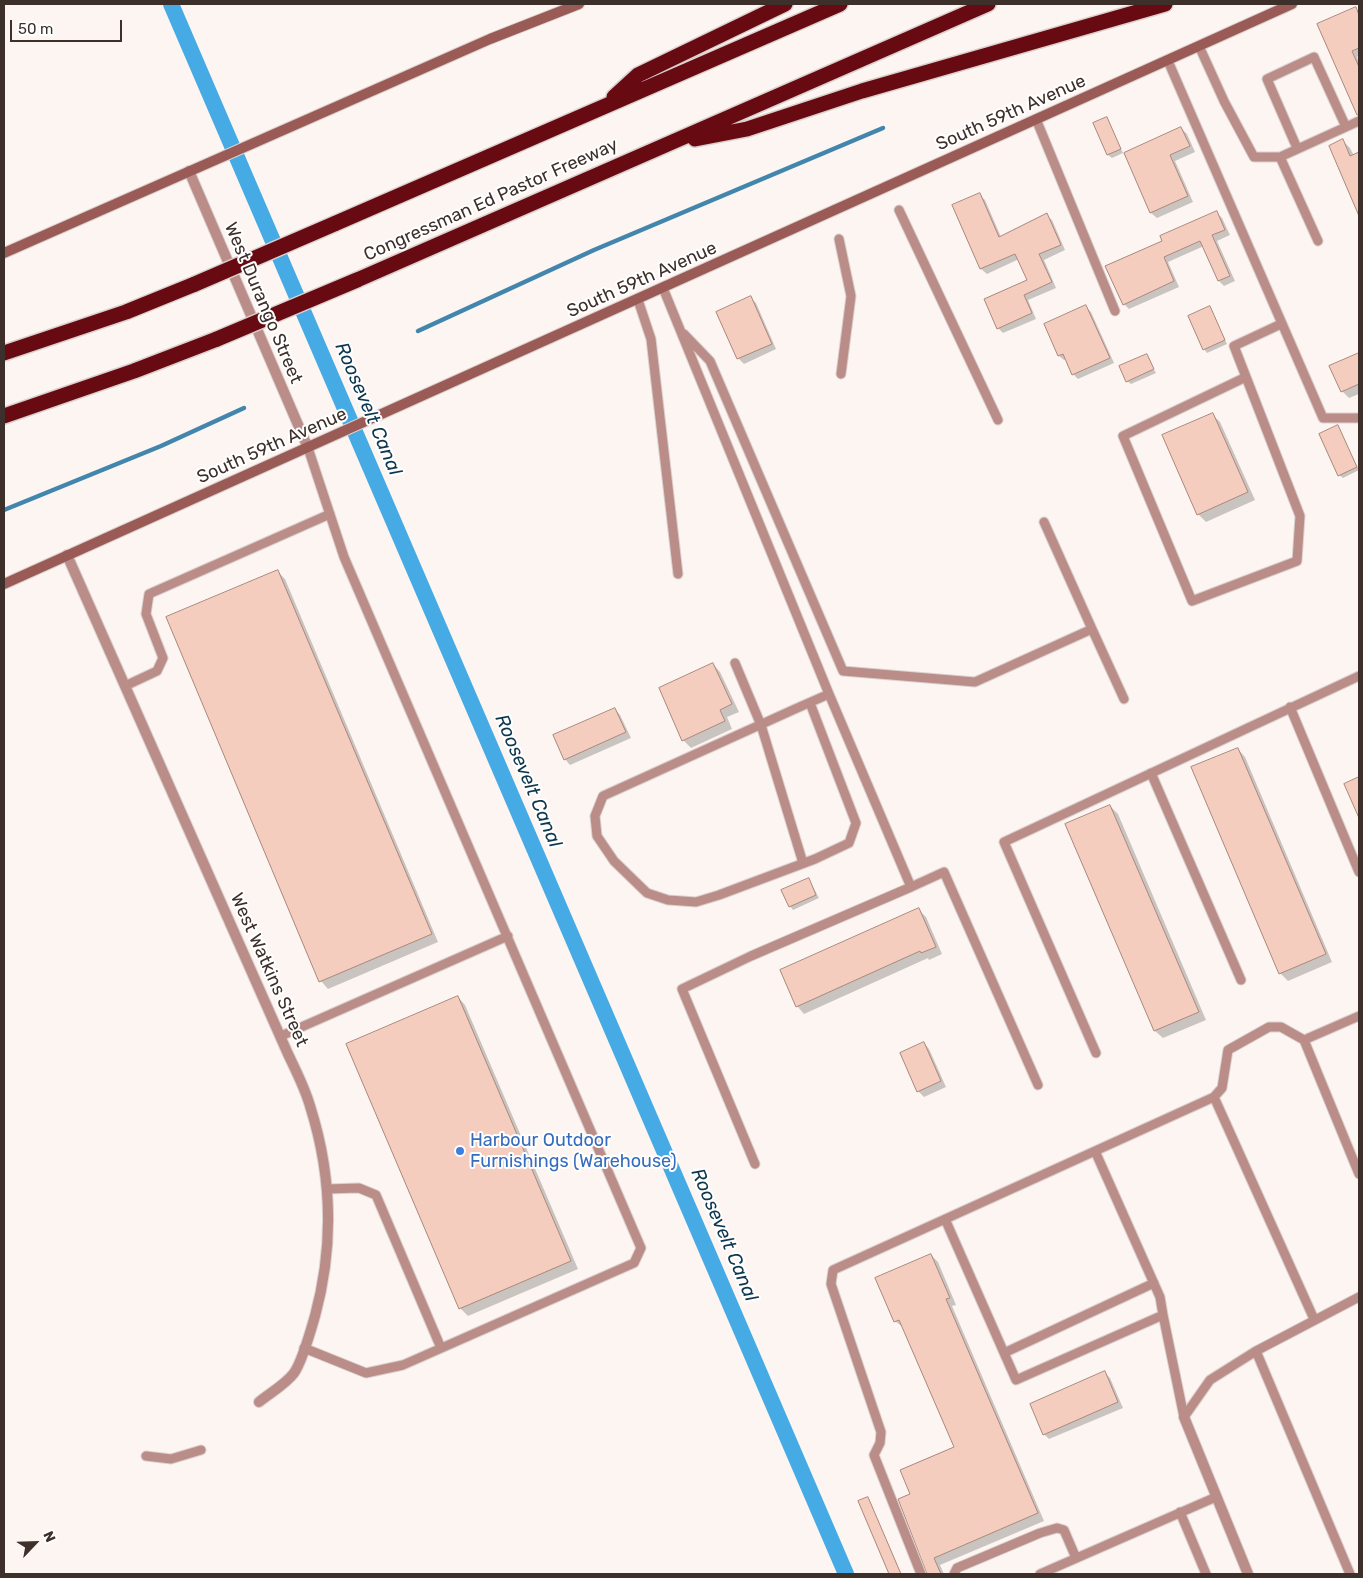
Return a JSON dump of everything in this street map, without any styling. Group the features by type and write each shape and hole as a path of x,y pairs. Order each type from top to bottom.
{"highway":[{"path":"604,106 638,75 785,4"},
{"path":"4,353 126,312 195,284 840,4"},
{"name":"Congressman Ed Pastor Freeway","path":"4,416 125,375 218,339 988,4"},
{"path":"666,144 747,128 862,90 1165,4"}],"main road":[{"path":"4,253 490,39 579,4"},
{"name":"South 59th Avenue","path":"4,584 1292,4"}],"street":[{"name":"West Durango Street","path":"189,171 308,448"},
{"name":"West Watkins Street","path":"68,555 281,1036 310,1104 321,1145 327,1189 327,1250 323,1287 294,1373 259,1402"},
{"path":"1184,1417 1248,1574"}],"lane":[{"path":"1199,46 1224,101 1254,157 1280,157 1359,120"},
{"path":"1297,148 1267,79 1314,57 1346,127"},
{"path":"1168,61 1323,418 1359,418"},
{"path":"1036,119 1115,311"},
{"path":"1280,157 1318,241"},
{"path":"899,210 998,420"},
{"path":"839,239 851,296 841,374"},
{"path":"663,288 829,694 911,887"},
{"path":"638,300 651,339 678,574"},
{"path":"1246,377 1123,436 1192,602 1297,561 1300,516 1234,346 1281,324"},
{"path":"680,331 710,361 843,671 975,682 1092,629"},
{"path":"304,1348 366,1372 403,1366 634,1263 641,1248 344,557 308,448"},
{"path":"125,686 157,671 163,658 146,614 149,594 330,514"},
{"path":"1044,522 1124,699"},
{"path":"734,663 761,725 803,863"},
{"path":"1096,1053 1004,842 1359,676"},
{"path":"810,703 856,823 850,843 803,863 696,902 682,902 647,893 614,861 597,836 595,816 603,796 829,694"},
{"path":"1290,708 1359,872"},
{"path":"1151,773 1241,980"},
{"path":"755,1164 682,989 752,956 944,872 1038,1085"},
{"path":"281,1036 508,936"},
{"path":"1304,1040 1359,1016"},
{"path":"921,1574 874,1454 880,1443 881,1432 831,1284 833,1270 1214,1097 1222,1088 1228,1050 1270,1027 1280,1027 1304,1040 1359,1174"},
{"path":"1214,1097 1314,1319"},
{"path":"1095,1151 1160,1297 1184,1417"},
{"path":"327,1189 359,1188 376,1195 441,1348"},
{"path":"945,1219 1016,1380 1163,1315"},
{"path":"1004,1352 1154,1283"},
{"path":"1184,1417 1210,1380 1256,1351 1314,1319 1359,1298"},
{"path":"1256,1351 1350,1574"},
{"path":"146,1456 171,1459 201,1450"},
{"path":"1040,1574 1216,1497"},
{"path":"1180,1512 1206,1574"},
{"path":"954,1574 957,1568 1057,1528 1064,1530 1076,1558"}],"building":[{"path":"1356,7 1359,15 1359,48 1352,51 1359,67 1359,115 1357,115 1317,24"},
{"path":"1107,117 1121,149 1107,155 1093,123"},
{"path":"1181,127 1190,146 1170,155 1188,196 1150,213 1124,153"},
{"path":"1343,139 1350,156 1359,152 1359,216 1329,146"},
{"path":"980,193 999,237 1047,213 1061,245 1039,254 1052,282 1024,295 1032,313 997,329 984,299 1027,280 1015,254 980,269 952,205"},
{"path":"1217,211 1225,230 1212,235 1230,276 1218,281 1200,241 1164,257 1174,281 1123,305 1105,266 1162,241 1160,236"},
{"path":"751,296 772,344 737,359 716,312"},
{"path":"1086,305 1110,358 1072,375 1063,354 1058,356 1044,324"},
{"path":"1210,306 1225,340 1203,350 1188,316"},
{"path":"1359,353 1359,384 1341,392 1329,366"},
{"path":"1147,354 1154,369 1126,382 1119,366"},
{"path":"1213,413 1248,492 1197,515 1162,435"},
{"path":"1338,425 1357,467 1338,476 1319,434"},
{"path":"278,570 432,934 319,982 166,617"},
{"path":"713,663 732,704 720,710 725,721 682,741 659,688"},
{"path":"615,708 626,732 564,760 553,735"},
{"path":"1238,748 1326,954 1279,974 1191,767"},
{"path":"1359,777 1359,818 1344,784"},
{"path":"1110,805 1199,1012 1154,1031 1065,824"},
{"path":"809,878 816,895 789,907 781,890"},
{"path":"919,908 936,947 921,953 920,951 796,1007 780,970"},
{"path":"458,996 571,1261 459,1309 346,1044"},
{"path":"924,1042 941,1081 917,1092 900,1053"},
{"path":"931,1254 950,1298 946,1299 1038,1513 934,1558 941,1574 927,1574 898,1499 910,1494 900,1470 954,1447 899,1320 894,1322 875,1278"},
{"path":"1105,1371 1118,1402 1043,1435 1030,1404"},
{"path":"868,1497 901,1574 889,1574 858,1501"}],"waterway":[{"name":"Roosevelt Canal","path":"171,4 594,984 846,1574"},
{"path":"418,331 594,250 883,128"},
{"path":"4,510 161,446 244,408"}],"place":[{"name":"Harbour Outdoor Furnishings (Warehouse)","path":"460,1151"}]}
